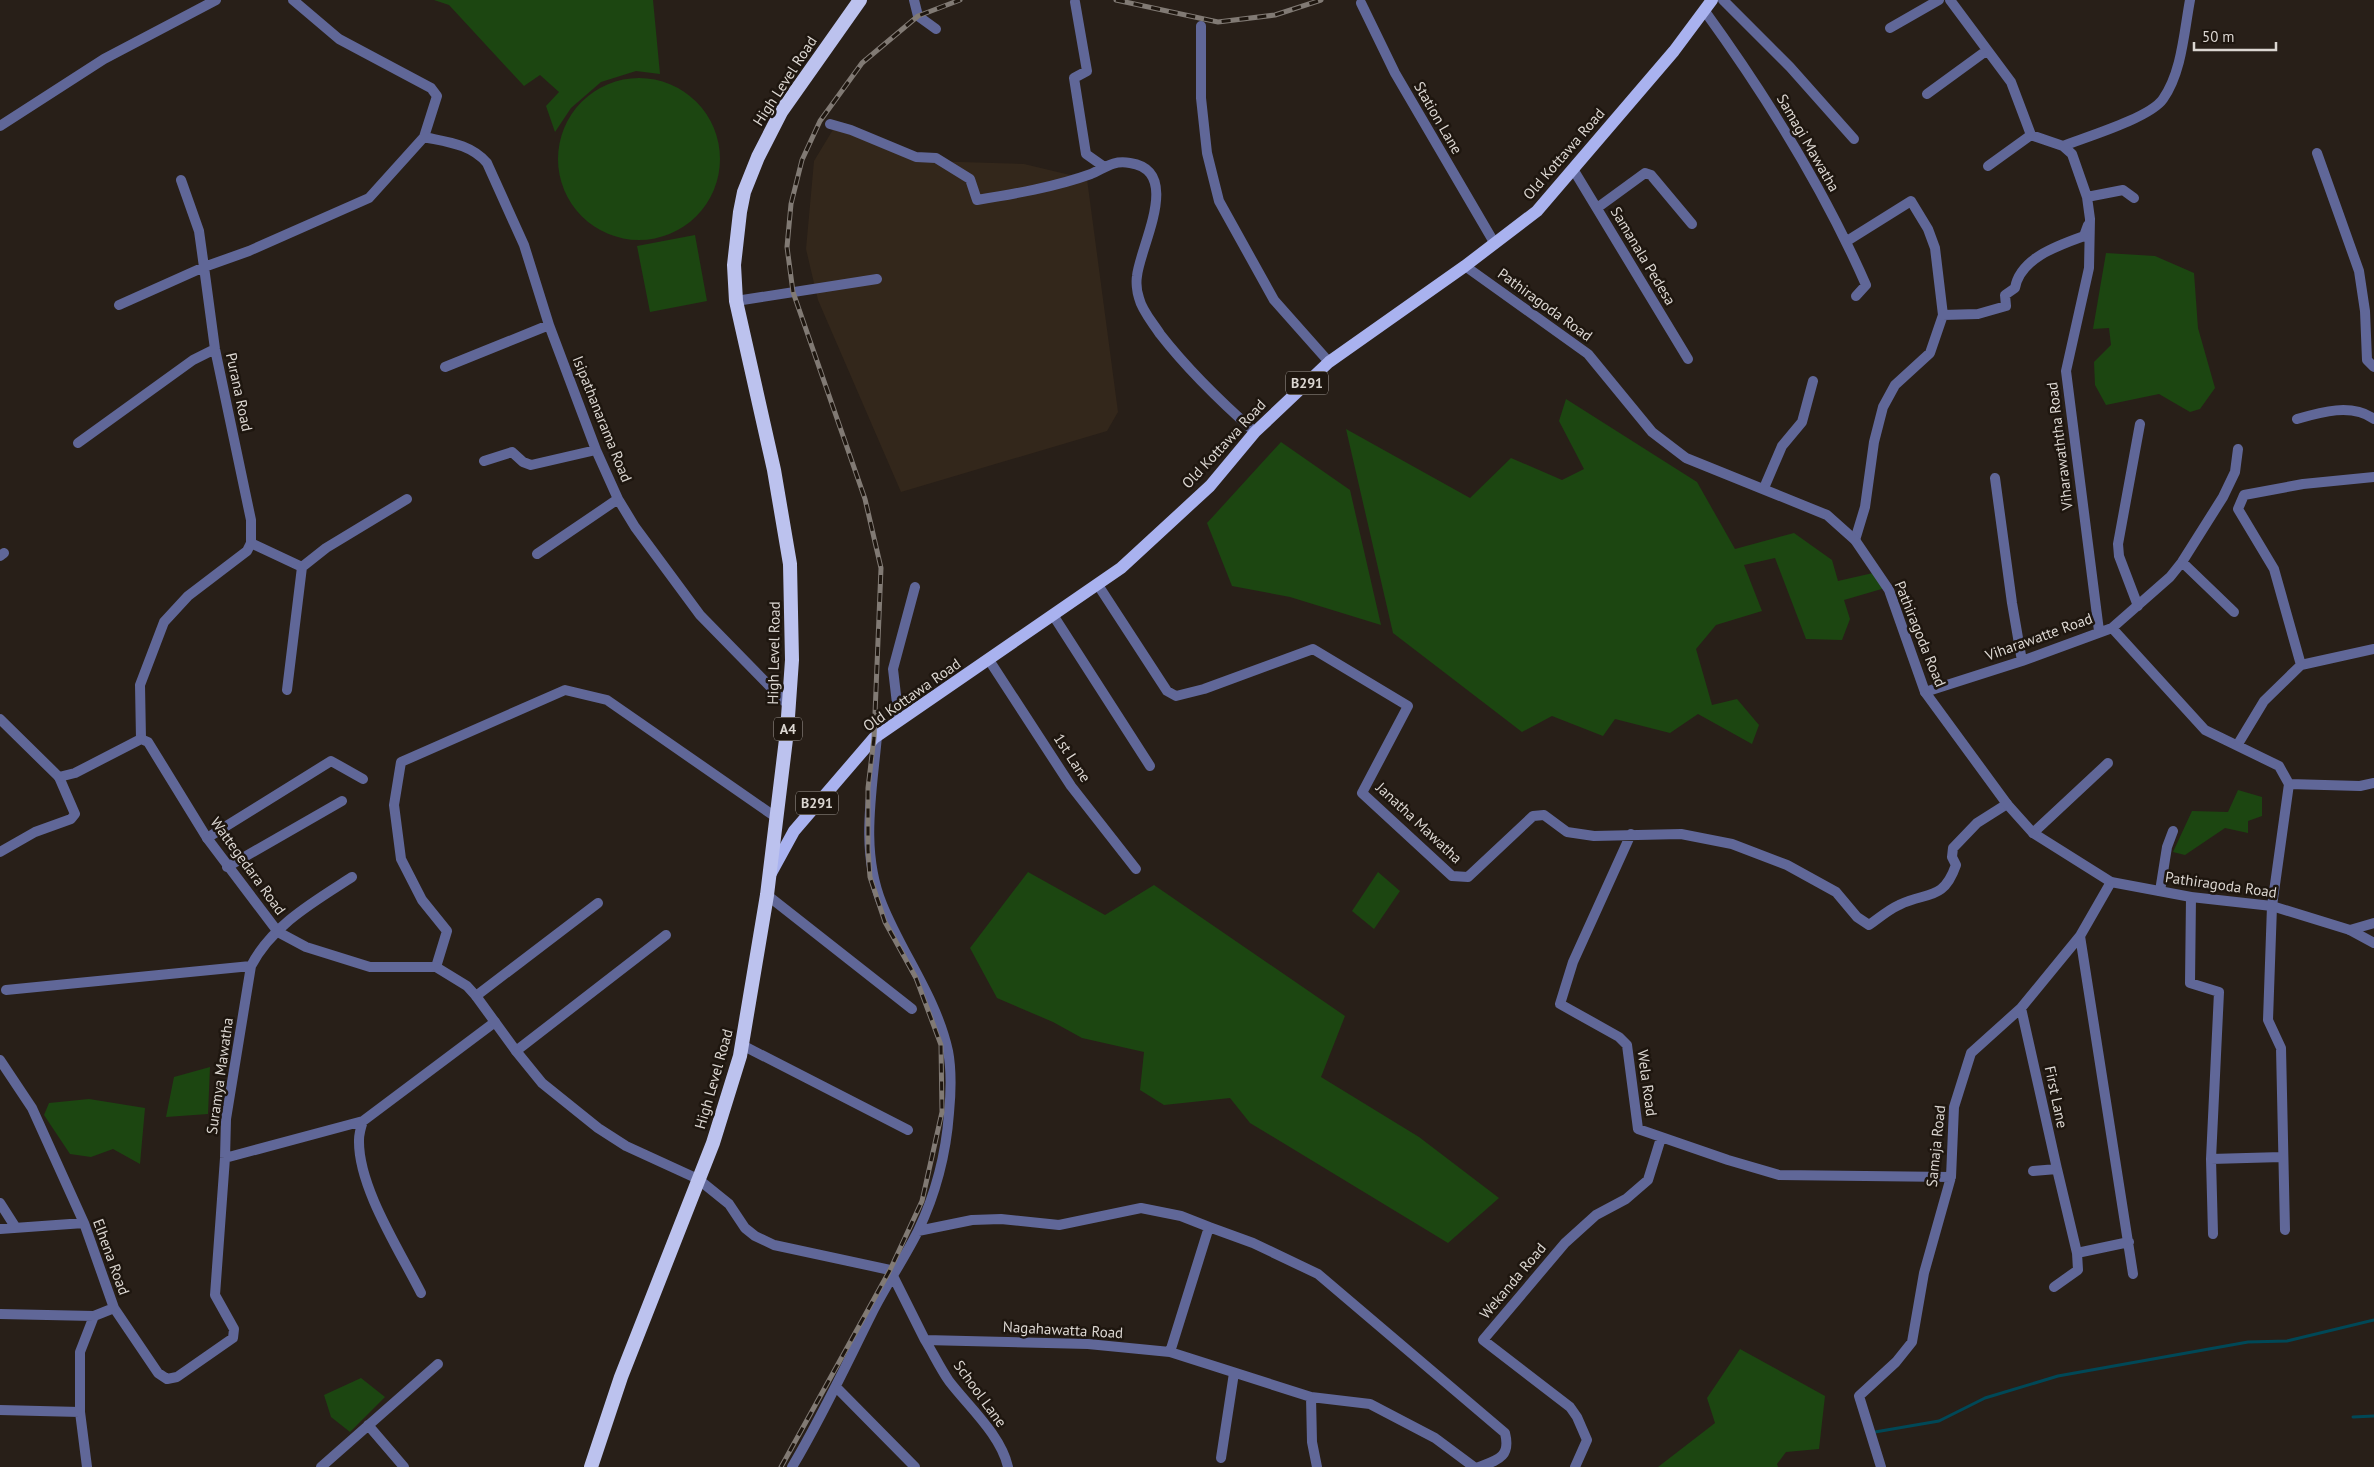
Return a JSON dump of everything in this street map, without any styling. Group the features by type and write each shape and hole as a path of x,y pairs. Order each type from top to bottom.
{"highway":[{"name":"High Level Road","path":"591,1467 622,1377 724,1108 742,1045 768,895 790,707 792,622 790,564 774,470 736,301 734,265 737,232 744,192 752,171 781,112 860,0"}],"main road":[{"name":"Old Kottawa Road","path":"770,875 794,831 877,736 1121,568 1210,486 1255,432 1329,362 1465,266 1537,211 1674,51 1712,0"}],"street":[{"path":"0,126 104,59 216,0"},
{"path":"119,305 204,267 249,251 369,198 424,137 437,96 431,88 340,39 293,0"},
{"path":"914,0 918,16 936,28"},
{"path":"1723,0 1790,67 1854,139"},
{"path":"1890,28 1939,0"},
{"path":"1950,0 1986,52 2011,82 2031,135"},
{"path":"2031,135 2063,146 2138,116 2162,100 2176,72 2190,0"},
{"path":"1075,2 1087,71 1074,78 1086,154 1103,166"},
{"name":"Station Lane","path":"1361,3 1395,73 1495,244"},
{"name":"Samagi Mawatha","path":"1704,10 1746,67 1798,151 1847,241 1866,285 1856,296"},
{"path":"1201,26 1202,107 1207,153 1219,201 1274,300 1329,362"},
{"path":"1927,94 1986,52"},
{"path":"830,124 851,130 916,157 936,158 970,179 976,200 1016,194 1092,173 1103,166 1130,162 1142,167 1153,176 1156,193 1153,222 1137,276 1139,299 1148,318 1176,355 1218,400 1255,432"},
{"path":"1988,166 2031,135"},
{"name":"Isipathanarama Road","path":"424,137 466,147 479,154 487,163 524,245 549,325 596,450 618,499 635,527 700,615 790,707"},
{"name":"Viharawaththa Road","path":"2063,146 2072,154 2087,197 2090,219 2089,268 2066,371 2099,631"},
{"path":"2317,154 2359,271 2365,311 2367,360 2374,367"},
{"name":"Samanala Pedesa","path":"1573,169 1688,359"},
{"path":"1597,208 1645,173 1651,175 1692,224"},
{"name":"Purana Road","path":"181,180 199,231 215,349 251,520 251,543"},
{"path":"2087,197 2123,190 2134,198"},
{"path":"1847,241 1910,201 1928,229 1935,248 1943,315 1930,353 1895,385 1883,407 1874,442 1865,507 1855,540"},
{"path":"1943,315 1978,314 2006,306 2005,295 2015,288 2016,279 2028,265 2053,247 2084,236 2090,219"},
{"name":"Pathiragoda Road","path":"1465,266 1588,354 1652,432 1686,458 1827,515 1855,540 1889,590 1925,692 2007,804 2033,833 2111,882 2191,897 2272,906 2350,930 2374,943"},
{"path":"736,301 877,279"},
{"path":"445,367 549,325"},
{"path":"78,443 193,360 215,349"},
{"path":"1764,488 1782,446 1802,422 1813,381"},
{"path":"2297,419 2332,410 2368,415 2374,419"},
{"path":"2138,606 2119,556 2118,544 2140,424"},
{"path":"2112,628 2170,577 2182,562 2223,497 2235,472 2238,449"},
{"path":"484,461 512,452 523,462 531,465 596,450"},
{"path":"2301,665 2274,569 2238,509 2244,495 2303,484 2374,477"},
{"path":"1995,478 2022,661"},
{"path":"287,690 302,567 326,548 407,499"},
{"path":"537,554 618,499"},
{"path":"59,777 75,773 140,739 140,685 164,622 188,596 247,551 251,543 302,567"},
{"path":"2182,562 2234,612"},
{"name":"Janatha Mawatha","path":"1098,585 1166,691 1176,696 1204,689 1313,649 1408,706 1362,793 1452,876 1468,877 1533,816 1544,816 1567,832 1594,836 1681,834 1732,844 1787,865 1836,892 1857,917 1869,925 1899,905 1940,890 1950,881 1956,865 1952,857 1953,848 1977,823 2007,804"},
{"path":"899,721 893,669 915,586"},
{"path":"1053,615 1150,766"},
{"name":"Viharawatte Road","path":"1925,692 2022,661 2099,631 2112,628 2206,730 2238,744 2279,766 2289,784"},
{"path":"2238,744 2264,701 2301,665 2374,650"},
{"name":"1st Lane","path":"989,660 1071,786 1136,868"},
{"path":"777,818 607,700 566,690 401,762 394,805 400,859 422,900 447,931 436,967 467,986 542,1083 598,1128 626,1146 698,1179 729,1204 745,1228 755,1236 774,1245 890,1270 925,1340"},
{"path":"0,719 59,777 74,814 70,819 35,832 0,852"},
{"path":"792,1467 836,1387 892,1274 918,1231 940,1175 943,1160 952,1080 948,1050 928,992 881,903 874,879 868,831 877,736"},
{"name":"Wattegedara Road","path":"140,739 148,742 207,838 227,867 278,932 306,947 370,967 436,967"},
{"path":"207,838 332,761 363,780"},
{"path":"2033,833 2108,763"},
{"path":"2285,1230 2281,1048 2268,1020 2272,906 2289,784 2360,786 2374,783"},
{"path":"227,867 342,802"},
{"path":"2160,891 2167,847 2173,831"},
{"name":"Wela Road","path":"1631,834 1573,962 1560,1004 1619,1037 1627,1045 1638,1128 1661,1138 1779,1175 1951,1177"},
{"name":"Suramya Mawatha","path":"114,1308 158,1373 167,1379 177,1377 233,1338 234,1329 215,1295 226,1119 251,966 259,951 295,915 352,877"},
{"name":"Samaja Road","path":"1881,1467 1859,1396 1896,1362 1912,1342 1924,1273 1951,1177 1954,1106 1971,1053 2021,1008 2080,936 2111,882"},
{"path":"768,895 782,904 912,1009"},
{"path":"2191,897 2190,983 2219,992 2211,1159 2213,1234"},
{"path":"476,996 598,902"},
{"path":"2350,930 2374,922"},
{"path":"516,1050 666,935"},
{"path":"2080,936 2133,1274"},
{"path":"6,990 251,966"},
{"name":"First Lane","path":"2021,1008 2077,1253"},
{"path":"225,1158 363,1120 495,1022"},
{"path":"742,1045 908,1130"},
{"name":"Elhena Road","path":"0,1060 32,1108 84,1223 114,1308 94,1316"},
{"path":"363,1120 359,1139 362,1165 376,1204 421,1293"},
{"name":"Wekanda Road","path":"1575,1467 1587,1440 1577,1416 1570,1407 1483,1340 1564,1243 1596,1215 1626,1199 1648,1180 1661,1138"},
{"path":"2211,1159 2282,1157"},
{"path":"2033,1171 2057,1169"},
{"path":"0,1203 16,1228"},
{"path":"918,1231 972,1220 1001,1219 1058,1225 1141,1208 1182,1216 1254,1243 1318,1274 1505,1433 1508,1444 1505,1454 1495,1461 1479,1467"},
{"path":"0,1228 84,1223"},
{"path":"1170,1352 1209,1227"},
{"path":"2054,1287 2078,1270 2077,1253 2129,1242"},
{"path":"0,1314 94,1316 80,1352 80,1412 87,1467"},
{"name":"Nagahawatta Road","path":"925,1340 1088,1344 1170,1352 1312,1397 1370,1404 1435,1438 1474,1467"},
{"name":"School Lane","path":"925,1340 948,1379 982,1420 1006,1459 1008,1467"},
{"path":"321,1467 438,1364"},
{"path":"1222,1458 1234,1373"},
{"path":"836,1387 915,1467"},
{"path":"1312,1397 1312,1442 1317,1467"},
{"path":"0,1410 53,1413 80,1412"},
{"path":"368,1425 404,1467"}],"shaded area":[{"path":"834,128 927,161 1024,164 1087,179 1118,412 1107,431 901,492 818,300 806,249 814,161"}],"green space":[{"path":"434,0 653,0 660,74 636,71 601,82 571,108 555,132 546,106 559,92 540,75 524,86 449,5"},
{"path":"647,78 663,81 677,87 702,108 711,121 717,135 720,159 719,175 711,197 690,222 677,231 663,237 631,240 615,237 601,231 576,210 567,197 561,183 558,151 561,135 567,121 588,96 601,87 615,81"},
{"path":"695,235 707,301 650,312 637,246"},
{"path":"2106,253 2155,256 2194,273 2198,328 2215,388 2200,409 2190,412 2159,394 2106,405 2095,385 2094,362 2111,345 2109,328 2093,329"},
{"path":"1566,399 1697,482 1735,549 1794,533 1832,560 1838,581 1873,573 1885,588 1844,600 1850,619 1842,640 1806,639 1775,558 1744,565 1762,611 1716,625 1696,649 1712,705 1737,699 1759,725 1752,744 1698,714 1670,733 1615,719 1603,736 1552,716 1522,732 1393,633 1346,429 1470,498 1511,458 1562,480 1584,469 1559,421"},
{"path":"1281,442 1350,490 1381,625 1290,597 1232,586 1207,523"},
{"path":"2238,790 2262,797 2262,816 2248,821 2248,833 2225,828 2185,855 2173,852 2192,811 2228,812"},
{"path":"1028,872 1105,915 1154,885 1345,1016 1321,1077 1419,1137 1499,1198 1448,1243 1250,1123 1230,1098 1164,1105 1140,1090 1144,1052 1082,1038 1053,1022 997,998 970,948"},
{"path":"1378,872 1400,891 1374,929 1352,911"},
{"path":"210,1067 208,1114 166,1117 174,1077"},
{"path":"89,1099 145,1108 140,1164 113,1149 91,1157 70,1154 44,1115 49,1103"},
{"path":"1740,1349 1825,1396 1819,1449 1786,1452 1777,1464 1778,1467 1658,1467 1715,1423 1707,1398"},
{"path":"361,1378 385,1397 350,1432 331,1417 324,1395"}],"waterway":[{"path":"1875,1432 1939,1421 1985,1398 2058,1376 2248,1342 2287,1341 2374,1320"},
{"path":"2353,1417 2374,1416"}],"railway":[{"path":"781,1467 890,1270 922,1201 942,1112 941,1045 916,978 885,922 870,877 868,788 874,738 881,568 865,499 793,292 787,247 791,204 802,160 820,121 862,63 918,16 960,0"},
{"path":"1116,0 1218,22 1275,15 1321,0"}]}
